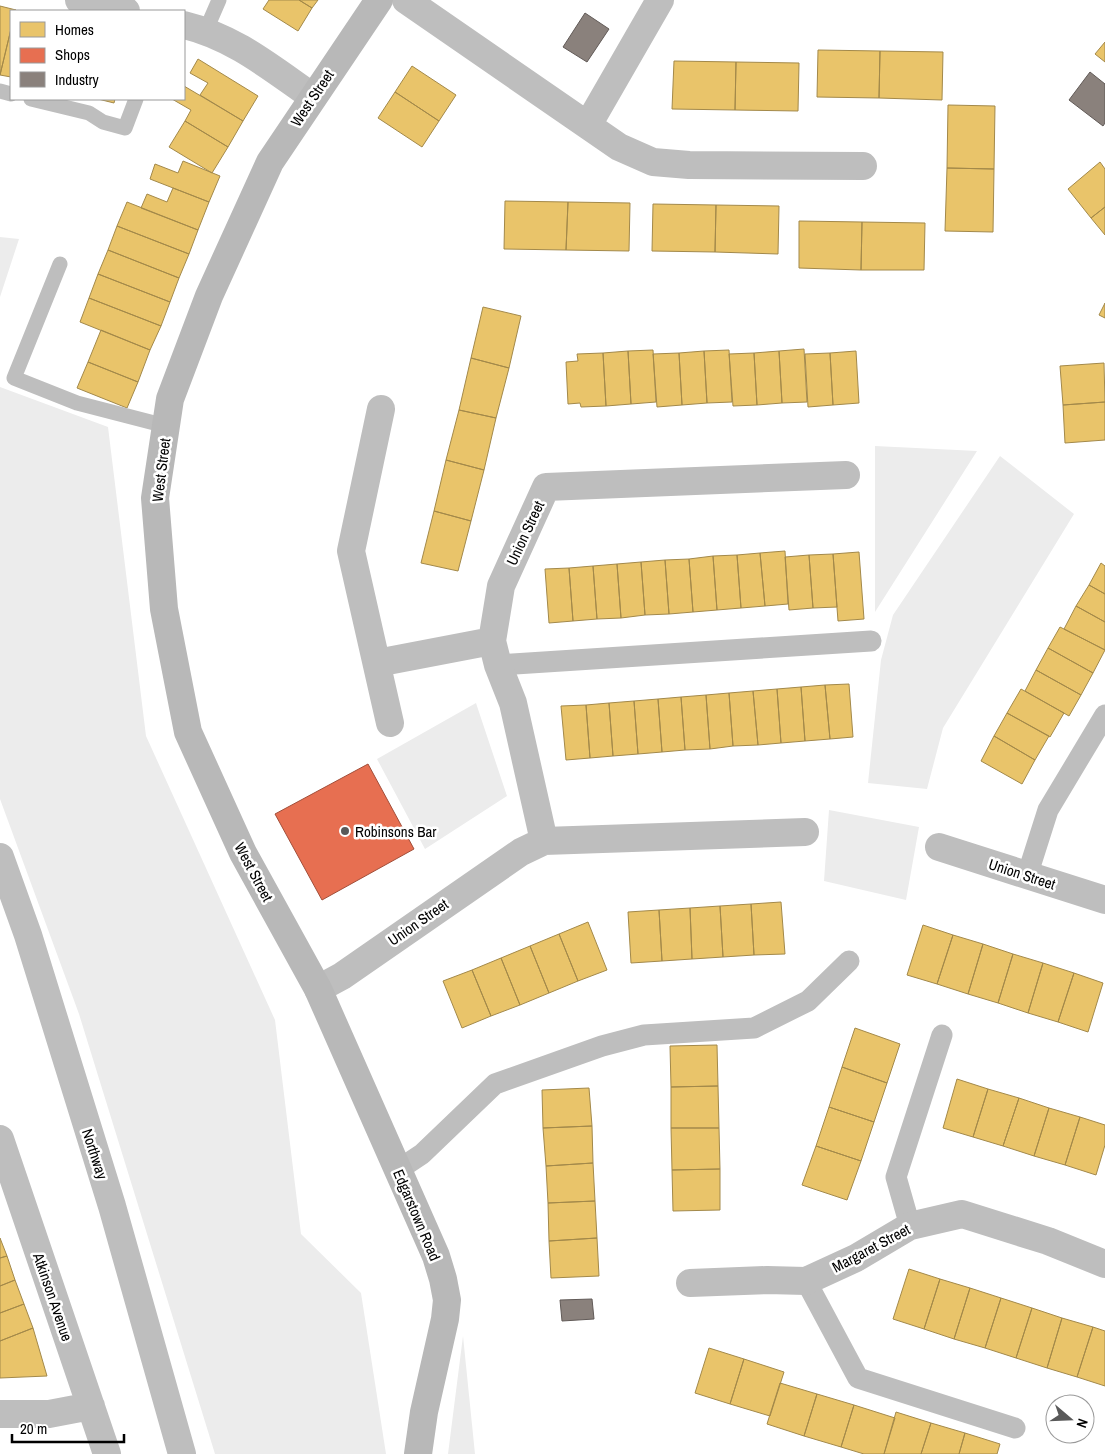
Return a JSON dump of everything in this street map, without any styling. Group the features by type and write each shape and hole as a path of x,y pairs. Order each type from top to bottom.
{"main road":[{"path":"80,0 122,10"},
{"name":"West Street","path":"318,990 243,853 188,732 164,609 155,498 170,399 209,296 270,162 379,0"},
{"path":"406,0 619,147 653,162 689,165 863,166"},
{"path":"588,125 660,0"},
{"path":"195,28 247,51 313,97"},
{"path":"381,409 352,551 390,723"},
{"name":"Union Street","path":"495,653 501,586 546,487 846,475"},
{"path":"377,662 495,653 513,703 544,841"},
{"name":"Union Street","path":"318,990 342,976 521,852 544,841 805,832"},
{"name":"Union Street","path":"939,847 1105,900"},
{"name":"Northway","path":"0,857 28,935 112,1206 182,1454"},
{"name":"Edgarstown Road","path":"318,990 436,1256 443,1279 447,1300 445,1319 424,1412 418,1454"},
{"name":"Atkinson Avenue","path":"0,1140 108,1454"},
{"name":"Margaret Street","path":"690,1283 767,1280 806,1281 856,1258 910,1226 962,1214 1048,1241 1105,1264"},
{"path":"0,1414 49,1414 91,1406"}],"street":[{"path":"495,653 870,641"},
{"path":"1027,876 1048,810 1105,715"},
{"path":"398,1170 422,1154 495,1084 602,1046 644,1036 754,1028 808,1001 849,961"},
{"path":"910,1226 896,1177 942,1035"},
{"path":"806,1281 858,1378 1014,1428"}],"lane":[{"path":"195,28 220,0"},
{"path":"35,100 89,113 103,122 125,128 136,100"},
{"path":"60,264 14,378 77,404 166,426"}],"shaded area":[{"path":"0,237 19,239 0,297"},
{"path":"0,387 108,427 146,736 275,1020 301,1234 361,1293 386,1454 215,1454 79,1014 0,799"},
{"path":"875,446 977,451 875,612"},
{"path":"1000,456 1074,514 943,728 927,789 868,783 881,660 893,615"},
{"path":"476,703 507,796 425,849 377,759"},
{"path":"829,810 919,827 906,900 824,881"},
{"path":"463,1336 475,1454 448,1454"}],"building: Homes":[{"path":"269,0 299,0 312,8 298,31 263,9"},
{"path":"299,0 318,0 312,8"},
{"path":"0,6 16,10 10,10 10,33 0,75"},
{"path":"10,33 10,77 0,75"},
{"path":"1105,42 1105,62 1095,54"},
{"path":"818,50 880,51 879,98 817,97"},
{"path":"880,51 943,52 942,100 879,98"},
{"path":"198,59 258,96 243,121 200,95 208,83 190,73"},
{"path":"674,61 736,62 735,110 672,109"},
{"path":"736,62 799,63 798,111 735,110"},
{"path":"412,66 456,95 439,121 395,92"},
{"path":"185,87 243,121 228,147 185,121 191,110 174,100 185,100"},
{"path":"395,92 439,121 422,147 378,118"},
{"path":"102,100 115,100 114,103"},
{"path":"948,105 995,106 994,169 947,168"},
{"path":"185,121 228,147 212,173 169,147"},
{"path":"183,161 220,176 209,202 150,179 155,164 178,173"},
{"path":"1100,162 1105,169 1105,207 1091,218 1068,189"},
{"path":"947,168 994,169 993,232 945,231"},
{"path":"173,188 209,202 198,230 141,208 147,194 167,202"},
{"path":"505,201 568,202 566,250 504,249"},
{"path":"127,202 198,230 189,254 117,226"},
{"path":"568,202 630,203 629,251 566,250"},
{"path":"653,204 716,205 715,252 652,251"},
{"path":"716,205 779,206 778,254 715,252"},
{"path":"1105,207 1105,235 1091,218"},
{"path":"799,221 862,222 861,270 799,268"},
{"path":"862,222 925,223 924,270 861,270"},
{"path":"117,226 189,254 179,278 108,250"},
{"path":"108,250 179,278 170,302 98,274"},
{"path":"98,274 170,302 161,326 89,298"},
{"path":"89,298 161,326 150,350 80,322"},
{"path":"1105,303 1105,318 1099,315"},
{"path":"483,307 521,316 509,368 471,358"},
{"path":"101,330 150,350 138,382 88,362"},
{"path":"804,349 807,402 782,403 779,351"},
{"path":"653,350 656,402 631,404 628,351"},
{"path":"729,350 732,402 707,403 704,351"},
{"path":"628,351 631,404 606,406 603,353"},
{"path":"704,351 707,403 682,405 679,353"},
{"path":"779,351 782,403 757,405 754,353"},
{"path":"856,351 859,403 833,405 830,353"},
{"path":"603,353 606,406 581,407 580,403 568,404 566,362 578,361 577,354"},
{"path":"679,353 682,405 657,407 653,354"},
{"path":"754,353 757,405 733,406 729,354"},
{"path":"830,353 833,405 808,407 805,354"},
{"path":"471,358 509,368 496,418 459,410"},
{"path":"88,362 138,382 127,408 77,388"},
{"path":"1104,363 1105,402 1063,405 1060,366"},
{"path":"1105,402 1105,440 1065,443 1063,405"},
{"path":"459,410 496,418 484,470 446,460"},
{"path":"446,460 484,470 471,521 434,511"},
{"path":"434,511 471,521 458,571 421,563"},
{"path":"785,551 788,604 765,606 760,553"},
{"path":"859,552 864,619 838,621 833,554"},
{"path":"760,553 765,606 741,608 737,555"},
{"path":"833,554 837,607 813,608 809,555"},
{"path":"737,555 741,608 717,610 713,556"},
{"path":"809,555 813,608 789,610 785,557"},
{"path":"713,556 717,610 693,612 689,559"},
{"path":"689,559 693,612 669,614 665,560"},
{"path":"665,560 669,614 645,615 641,562"},
{"path":"641,562 645,615 621,618 617,564"},
{"path":"1101,563 1105,566 1105,594 1089,585"},
{"path":"617,564 621,618 597,619 593,566"},
{"path":"593,566 597,619 573,621 569,568"},
{"path":"569,568 573,621 549,623 545,569"},
{"path":"1089,585 1105,594 1105,622 1076,606"},
{"path":"1076,606 1105,622 1105,650 1064,629"},
{"path":"1060,627 1105,650 1093,673 1048,648"},
{"path":"1048,648 1093,673 1081,695 1036,670"},
{"path":"1036,670 1081,695 1069,716 1025,691"},
{"path":"849,684 853,737 830,739 825,685"},
{"path":"825,685 830,739 805,741 801,687"},
{"path":"801,687 805,741 781,743 777,689"},
{"path":"777,689 781,743 758,745 753,691"},
{"path":"1021,689 1064,713 1050,737 1007,713"},
{"path":"753,691 758,745 733,746 729,693"},
{"path":"729,693 733,746 710,749 706,695"},
{"path":"706,695 710,749 685,750 681,697"},
{"path":"681,697 685,750 662,752 658,699"},
{"path":"658,699 662,752 638,754 634,701"},
{"path":"634,701 638,754 613,756 609,703"},
{"path":"609,703 613,756 590,758 586,705"},
{"path":"586,705 590,758 566,760 561,706"},
{"path":"1007,713 1049,736 1035,760 994,736"},
{"path":"994,736 1035,760 1022,784 981,761"},
{"path":"781,902 785,954 754,955 751,904"},
{"path":"751,904 754,955 723,957 720,906"},
{"path":"720,906 723,957 692,959 690,908"},
{"path":"690,908 692,959 662,961 659,910"},
{"path":"659,910 662,961 631,963 628,912"},
{"path":"588,922 607,970 578,981 559,934"},
{"path":"923,925 953,935 937,984 907,975"},
{"path":"559,934 578,981 549,993 530,946"},
{"path":"953,935 983,944 968,994 937,984"},
{"path":"983,944 1013,954 998,1003 968,994"},
{"path":"530,946 549,993 520,1005 501,958"},
{"path":"1013,954 1043,963 1028,1013 998,1003"},
{"path":"501,958 520,1005 491,1016 472,970"},
{"path":"1043,963 1074,973 1058,1022 1028,1013"},
{"path":"472,970 491,1016 462,1028 443,981"},
{"path":"1074,973 1103,983 1088,1032 1058,1022"},
{"path":"855,1028 900,1044 887,1083 842,1067"},
{"path":"717,1045 718,1086 671,1087 670,1046"},
{"path":"842,1067 887,1083 874,1122 829,1107"},
{"path":"957,1079 988,1089 973,1137 943,1128"},
{"path":"718,1086 719,1128 671,1128 671,1087"},
{"path":"589,1088 592,1126 543,1128 542,1090"},
{"path":"988,1089 1019,1098 1003,1146 973,1137"},
{"path":"1019,1098 1049,1108 1034,1156 1003,1146"},
{"path":"829,1107 874,1122 861,1161 816,1146"},
{"path":"1049,1108 1080,1117 1065,1165 1034,1156"},
{"path":"1080,1117 1105,1125 1105,1145 1096,1175 1065,1165"},
{"path":"592,1126 593,1163 546,1166 543,1128"},
{"path":"671,1128 719,1128 720,1169 672,1170"},
{"path":"816,1146 861,1161 847,1200 802,1185"},
{"path":"593,1163 595,1201 548,1203 546,1166"},
{"path":"720,1169 720,1210 673,1211 672,1170"},
{"path":"595,1201 597,1238 549,1241 548,1203"},
{"path":"0,1238 7,1256 0,1258"},
{"path":"597,1238 599,1276 551,1278 549,1241"},
{"path":"7,1256 15,1280 0,1286 0,1258"},
{"path":"909,1269 940,1279 924,1329 893,1319"},
{"path":"940,1279 970,1288 954,1339 924,1329"},
{"path":"15,1280 24,1304 0,1313 0,1286"},
{"path":"970,1288 1001,1298 985,1348 954,1339"},
{"path":"1001,1298 1032,1308 1016,1358 985,1348"},
{"path":"24,1304 33,1328 0,1341 0,1313"},
{"path":"1032,1308 1062,1318 1047,1368 1016,1358"},
{"path":"1062,1318 1093,1327 1077,1377 1047,1368"},
{"path":"1093,1327 1105,1331 1105,1386 1077,1377"},
{"path":"33,1328 47,1376 0,1378 0,1341"},
{"path":"709,1348 744,1359 730,1404 695,1393"},
{"path":"744,1359 784,1372 770,1416 730,1404"},
{"path":"780,1383 817,1394 804,1436 767,1424"},
{"path":"817,1394 854,1405 841,1447 804,1436"},
{"path":"854,1405 895,1418 884,1454 864,1454 841,1447"},
{"path":"896,1412 931,1423 921,1454 884,1454"},
{"path":"931,1423 965,1433 959,1454 921,1454"},
{"path":"965,1433 1000,1444 997,1454 959,1454"}],"building: Shops":[{"name":"Robinsons Bar","path":"368,764 414,849 322,900 275,814"}],"building: Industry":[{"path":"585,13 609,29 587,62 563,47"},
{"path":"1090,72 1105,84 1105,123 1103,126 1069,100"},
{"path":"592,1299 594,1319 562,1321 560,1300"}],"place":[{"name":"Robinsons Bar","path":"345,831"}]}
